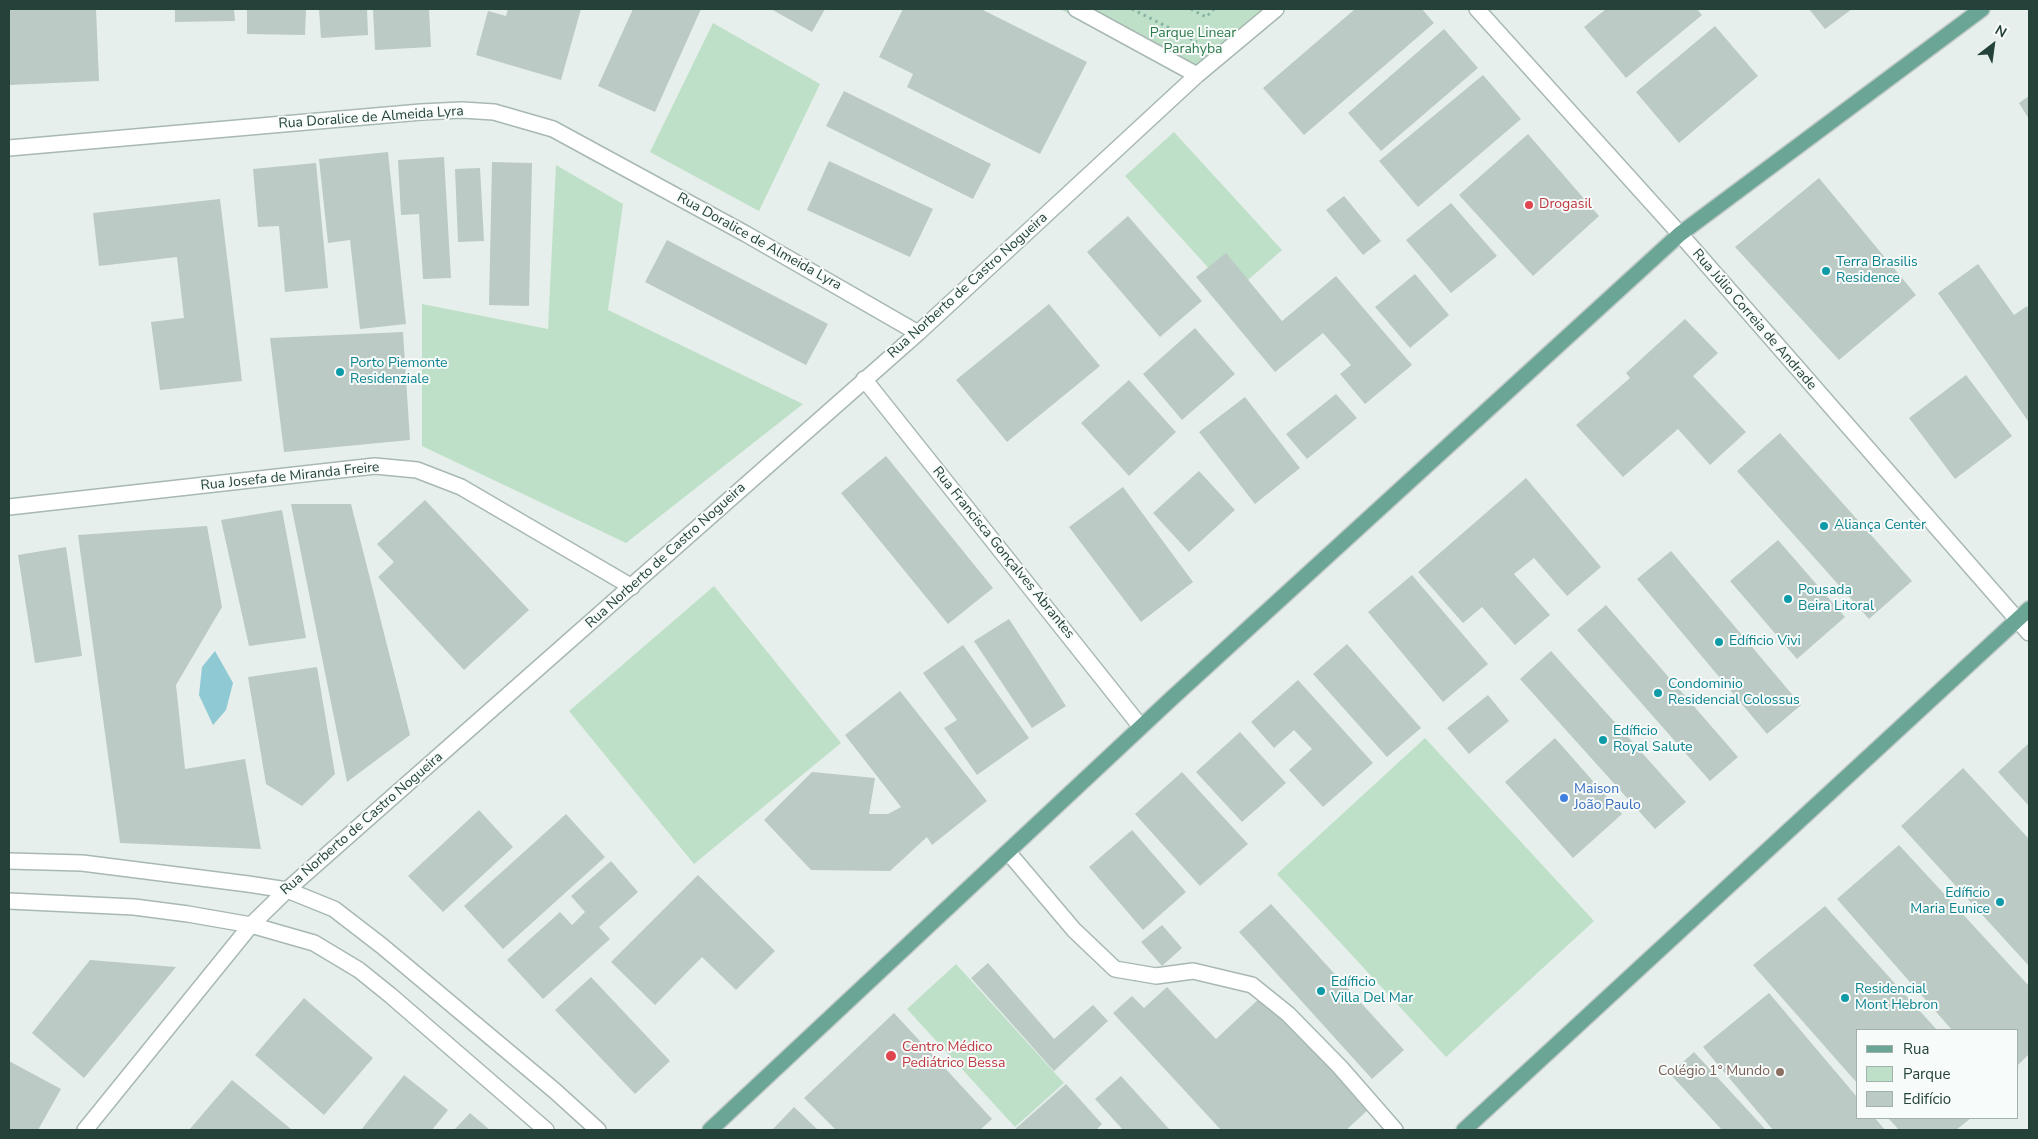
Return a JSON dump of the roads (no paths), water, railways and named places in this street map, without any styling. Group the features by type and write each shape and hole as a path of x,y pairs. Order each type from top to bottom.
{"main road":[{"path":"710,1130 1141,727 1680,234 1982,9"},
{"path":"1464,1130 2029,609"}],"street":[{"path":"1076,9 1197,75"},
{"name":"Rua Norberto de Castro Nogueira","path":"84,1130 251,924 287,890 918,333 1197,75 1276,9"},
{"name":"Rua Júlio Correia de Andrade","path":"1477,9 1680,234 2029,633"},
{"name":"Rua Doralice de Almeida Lyra","path":"9,148 421,112 462,110 494,112 553,129 746,234 918,333"},
{"name":"Rua Francisca Gonçalves Abrantes","path":"864,379 1141,727"},
{"name":"Rua Josefa de Miranda Freire","path":"9,507 374,466 417,470 461,487 632,586"},
{"path":"1008,852 1074,930 1114,969 1156,976 1193,971 1252,985 1288,1014 1340,1067 1395,1130"},
{"path":"9,861 82,863 287,890 334,909 382,946 555,1091 598,1130"},
{"path":"9,901 134,907 251,924 314,944 359,970 546,1130"}],"water":[{"path":"215,651 233,683 226,710 213,725 199,695 202,667"}],"place":[{"name":"Drogasil","path":"1529,205"},
{"name":"Terra Brasilis Residence","path":"1826,271"},
{"name":"Porto Piemonte Residenziale","path":"340,372"},
{"name":"Aliança Center","path":"1824,526"},
{"name":"Pousada Beira Litoral","path":"1788,599"},
{"name":"Edíficio Vivi","path":"1719,642"},
{"name":"Condominio Residencial Colossus","path":"1658,693"},
{"name":"Edíficio Royal Salute","path":"1603,740"},
{"name":"Maison João Paulo","path":"1564,798"},
{"name":"Edíficio Maria Eunice","path":"2000,902"},
{"name":"Edíficio Villa Del Mar","path":"1321,991"},
{"name":"Residencial Mont Hebron","path":"1845,998"},
{"name":"Centro Médico Pediátrico Bessa","path":"891,1056"},
{"name":"Colégio 1° Mundo","path":"1780,1072"}],"park label":[{"name":"Parque Linear Parahyba","path":"1193,42"}]}
